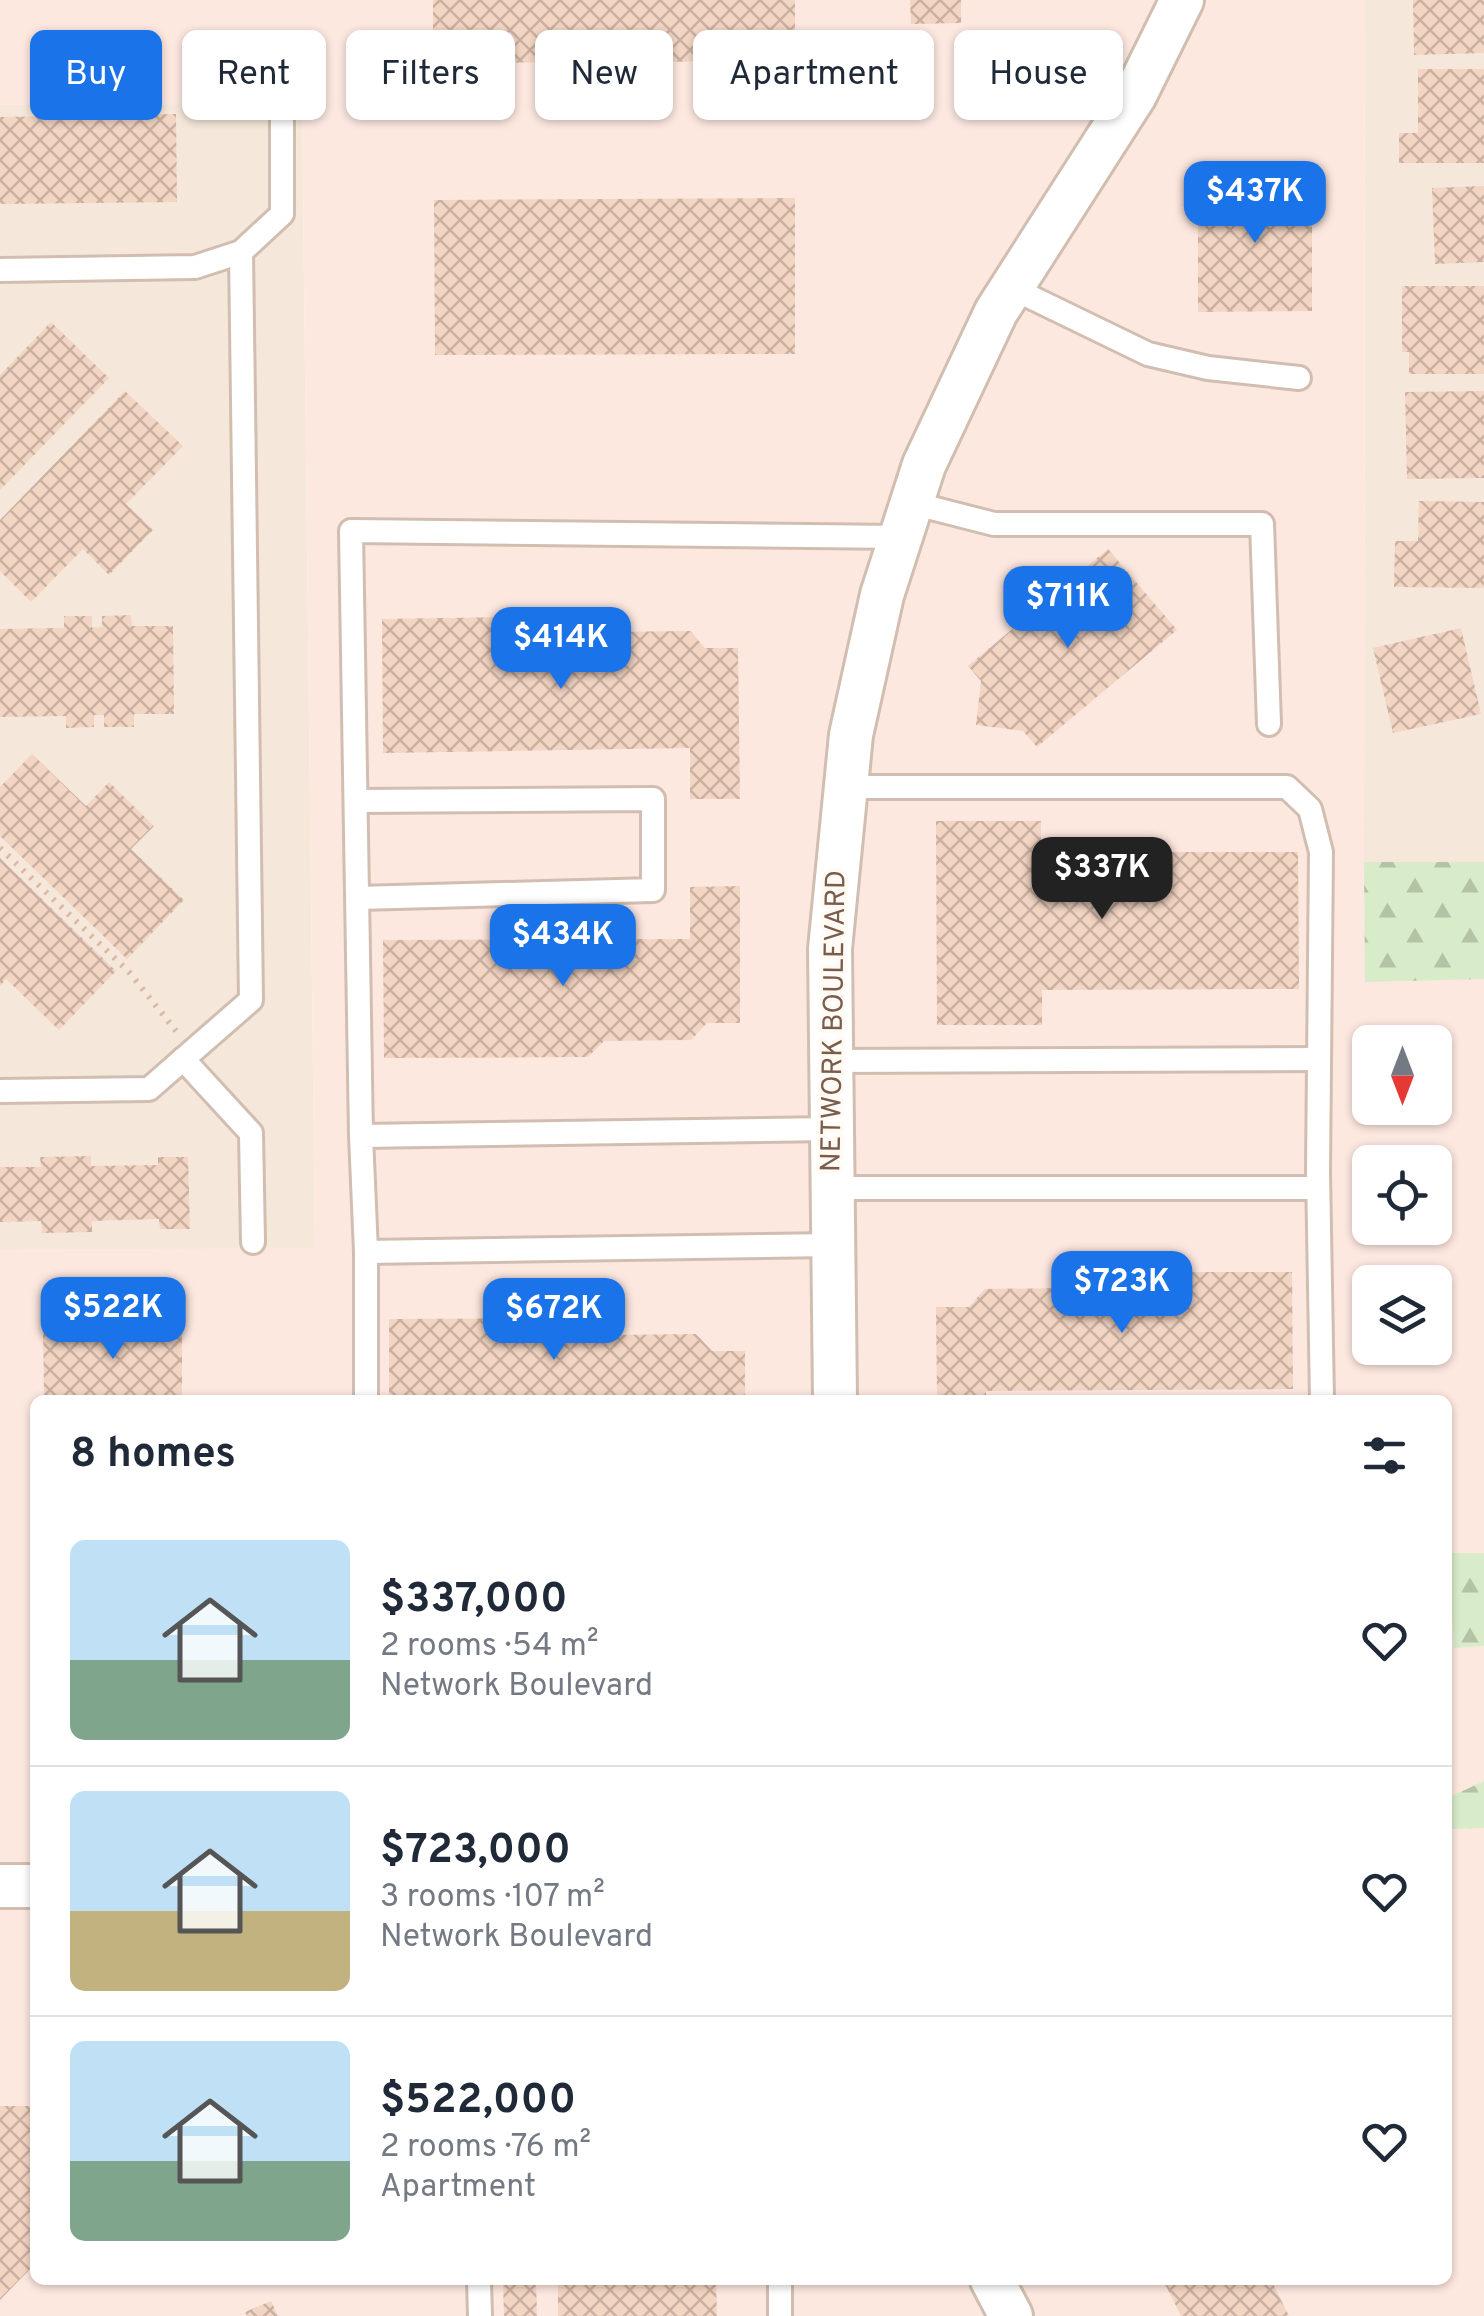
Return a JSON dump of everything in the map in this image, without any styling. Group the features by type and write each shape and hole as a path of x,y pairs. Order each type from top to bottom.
{"street":[{"name":"NETWORK BOULEVARD","path":"835,1395 830,949 845,787 858,700 882,595 924,465 996,312 1135,95 1182,0"},
{"path":"0,1886 30,1886"},
{"path":"995,2285 1011,2316"}],"lane":[{"path":"0,270 194,268 241,252 282,214 282,120"},
{"path":"0,1091 150,1089 250,1000 241,252"},
{"path":"1012,288 1148,354 1208,368 1298,378"},
{"path":"366,1395 351,531 906,520 994,524 1262,524 1268,724"},
{"path":"845,787 1286,787 1310,809 1321,852 1318,1188 1322,1395"},
{"path":"356,801 653,799 653,890 358,898"},
{"path":"188,1056 251,1133 253,1242"},
{"path":"831,1061 1319,1059"},
{"path":"361,1136 832,1129"},
{"path":"833,1188 1318,1188"},
{"path":"366,1252 833,1245"},
{"path":"479,2285 480,2316"},
{"path":"780,2285 780,2316"}],"path":[{"path":"0,848 129,972 188,1056"}],"shaded area":[{"path":"0,0 1365,0 1364,862 1484,862 1484,2316 0,2316 0,1250 315,1248 302,120 326,120 326,30 182,30 182,104 162,104 162,30 30,30 30,105 0,105"},
{"path":"1365,0 1484,0 1484,862 1364,862"},
{"path":"162,104 182,104 182,120 302,120 315,1249 0,1250 0,105 30,105 30,120 162,120"}],"green space":[{"path":"1364,862 1484,862 1484,979 1365,982"},
{"path":"1452,1553 1484,1553 1484,1646 1454,1648"},
{"path":"1484,1781 1484,1828 1452,1829 1452,1796"}],"building":[{"path":"433,0 795,0 795,30 693,30 693,62 673,62 673,30 535,30 535,62 515,63 515,30 433,30"},
{"path":"910,0 961,0 961,23 911,24"},
{"path":"1413,0 1484,0 1484,53 1414,55"},
{"path":"1418,69 1484,69 1484,163 1399,163 1399,133 1418,133"},
{"path":"162,114 176,114 177,202 0,204 0,117 162,120"},
{"path":"1312,179 1312,311 1198,312 1198,180"},
{"path":"1484,186 1484,262 1435,264 1432,188"},
{"path":"795,198 795,354 435,355 434,200"},
{"path":"1402,286 1484,286 1484,374 1409,374 1409,352 1402,352"},
{"path":"51,322 109,378 0,490 0,375"},
{"path":"125,391 183,446 126,504 153,530 109,575 83,549 31,602 0,571 0,520"},
{"path":"1484,391 1484,478 1407,479 1405,392"},
{"path":"1419,501 1484,502 1484,588 1394,587 1395,541 1418,541"},
{"path":"1108,549 1177,630 1037,747 1023,731 976,725 981,681 968,666"},
{"path":"131,615 132,626 173,626 174,714 134,714 134,727 104,727 104,715 94,715 94,727 66,728 66,716 0,717 0,629 64,628 64,616 92,616 92,628 102,627 102,616"},
{"path":"585,616 602,632 690,631 705,648 738,648 740,799 690,799 690,748 383,753 382,619"},
{"path":"1461,628 1481,714 1393,733 1373,648"},
{"path":"32,754 86,806 109,782 154,826 131,849 184,900 127,959 0,836 0,787"},
{"path":"936,821 1041,821 1041,852 1298,852 1299,989 1042,990 1042,1025 937,1025"},
{"path":"0,858 116,971 59,1030 6,979 0,986"},
{"path":"740,886 740,1023 707,1023 691,1040 604,1041 588,1057 384,1058 383,940 690,939 690,887"},
{"path":"91,1156 91,1166 158,1165 158,1157 188,1157 190,1229 160,1229 159,1219 92,1221 92,1232 42,1233 41,1221 0,1222 0,1167 41,1167 40,1157"},
{"path":"1088,1272 1292,1272 1293,1389 986,1391 986,1395 937,1395 936,1307 969,1307 985,1289 1072,1288"},
{"path":"592,1318 609,1335 696,1334 712,1351 745,1351 745,1395 389,1395 389,1319"},
{"path":"43,1325 182,1325 182,1395 44,1395"},
{"path":"0,2106 30,2106 30,2269 0,2300"},
{"path":"503,2285 536,2285 537,2316 504,2316"},
{"path":"558,2285 716,2285 717,2316 558,2316"},
{"path":"1166,2285 1274,2285 1289,2316 1181,2316"},
{"path":"271,2301 278,2316 247,2316 245,2312"}]}
